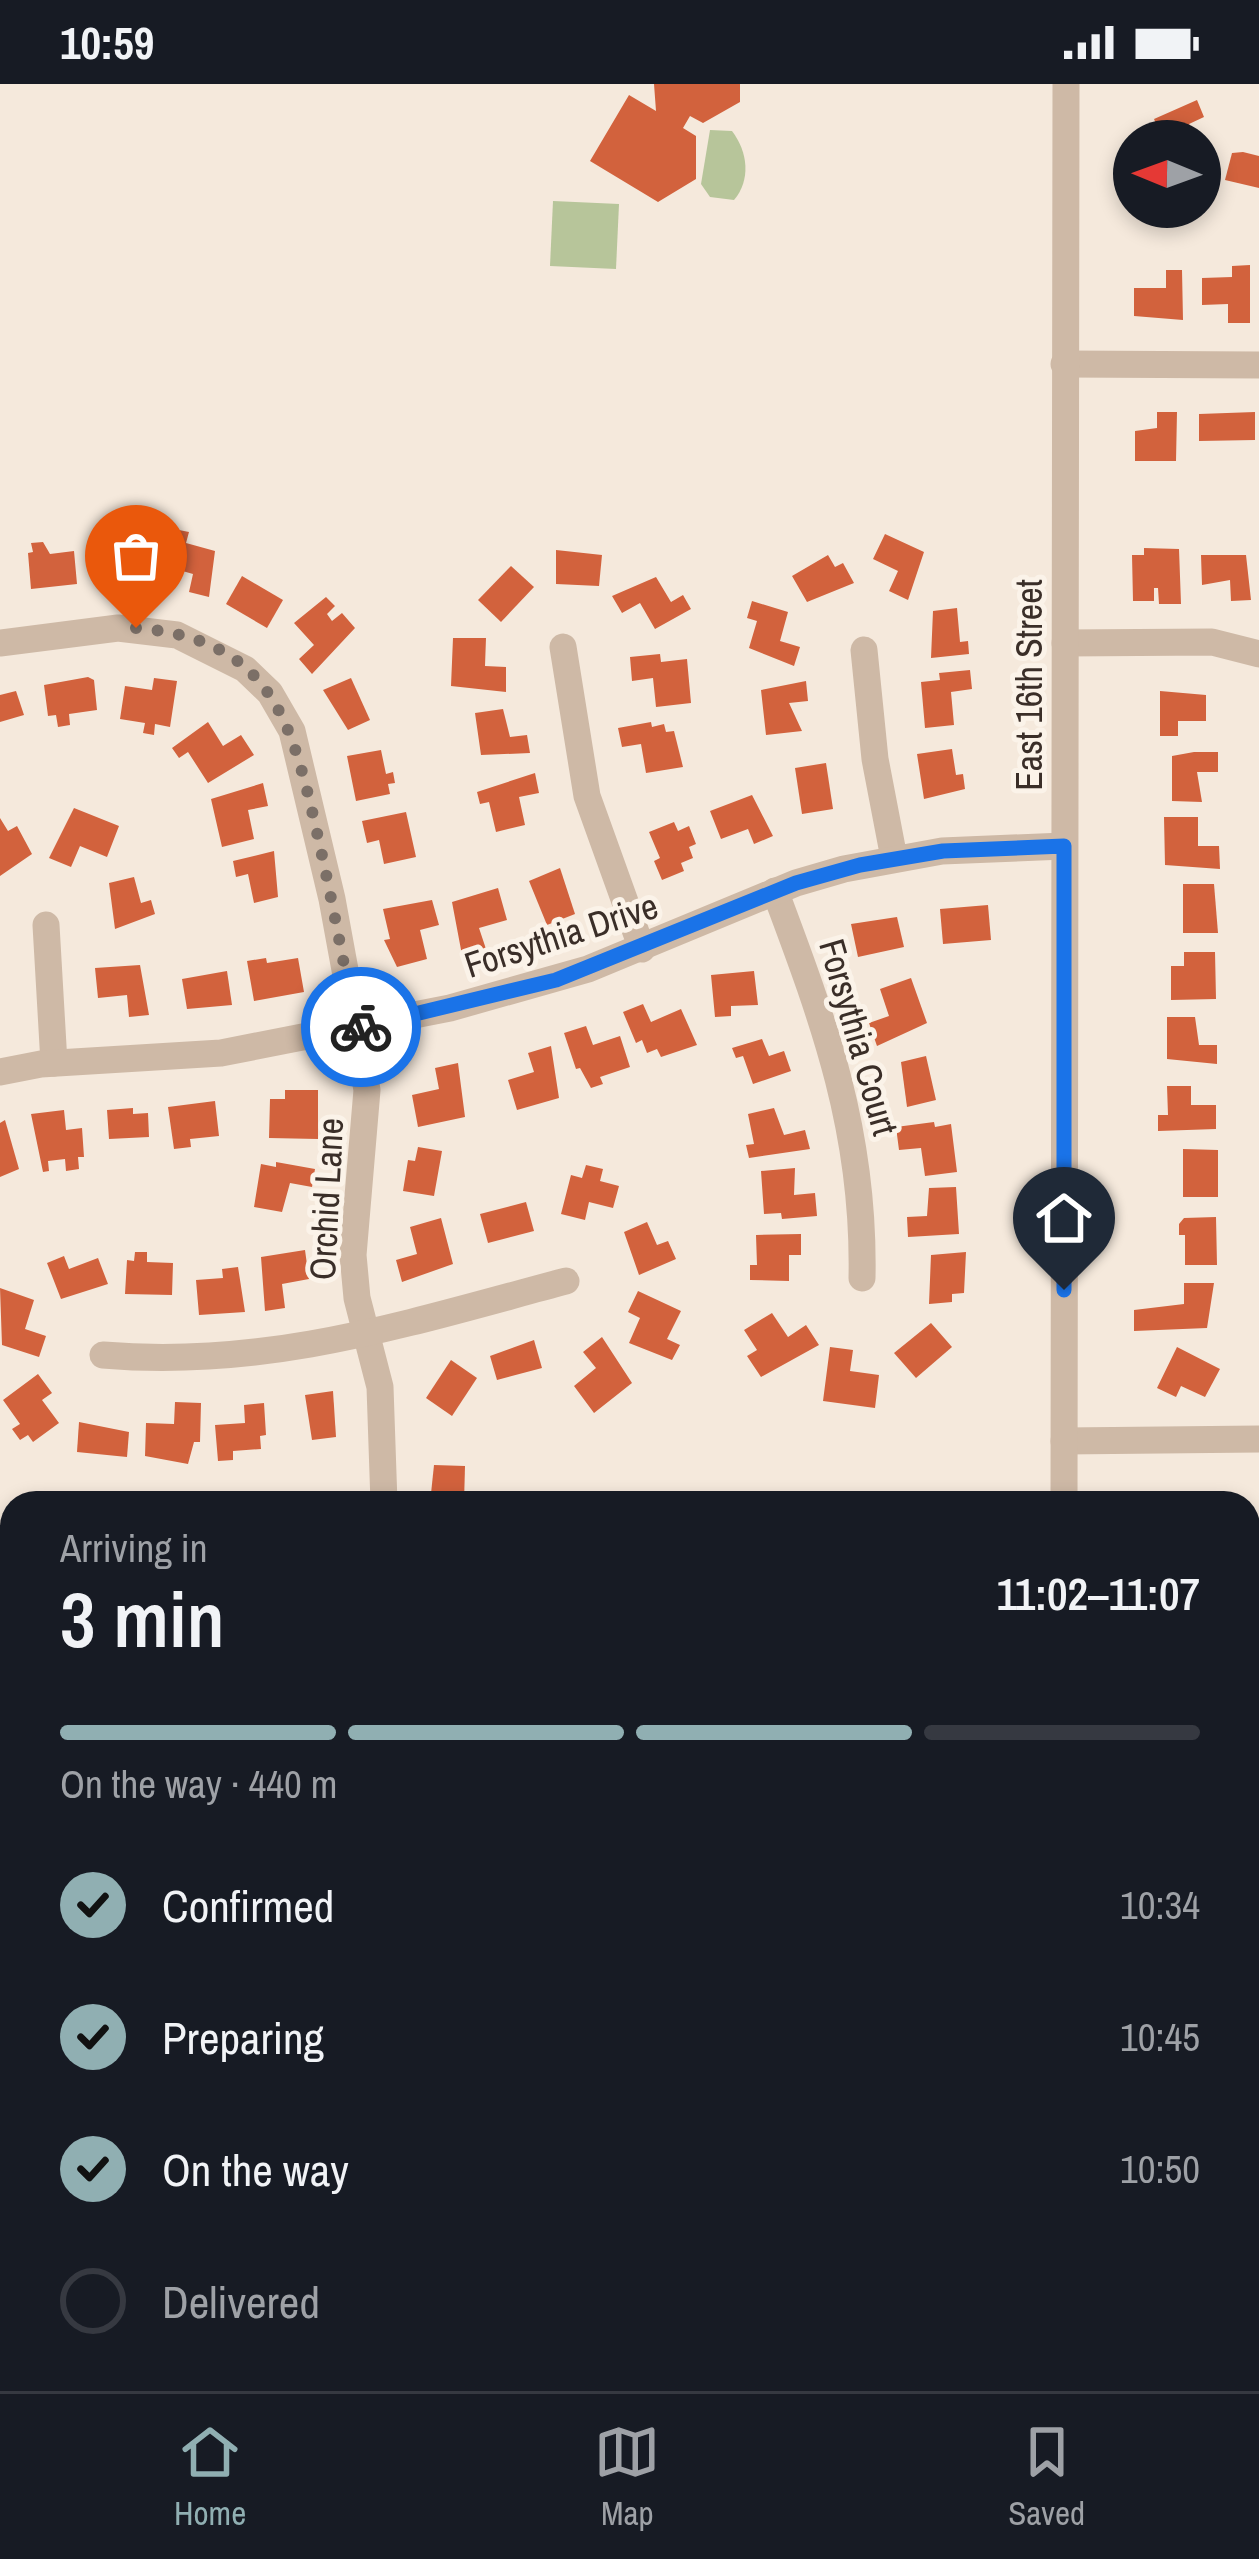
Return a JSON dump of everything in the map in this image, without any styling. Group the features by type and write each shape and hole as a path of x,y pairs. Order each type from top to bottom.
{"street":[{"name":"East 16th Street","path":"1064,1491 1066,84"},
{"path":"1064,364 1259,365"},
{"name":"Orchid Lane","path":"0,643 118,628 161,632 224,655 270,693 299,756 368,1107 353,1255 384,1421 384,1491"},
{"path":"1065,643 1212,642 1259,654"},
{"path":"563,647 587,796 642,949"},
{"path":"864,650 875,759 894,858"},
{"name":"Forsythia Drive","path":"0,1072 54,1063 221,1053 356,1028 516,992 642,949 775,891 894,858 1064,846"},
{"name":"Forsythia Court","path":"775,891 826,1026 850,1116 861,1195 862,1278"},
{"path":"46,925 54,1063"},
{"path":"103,1355 263,1355 365,1334 566,1281"},
{"path":"1064,1441 1259,1439"}],"green space":[{"path":"710,130 732,131 741,148 745,175 734,200 710,197 701,184"},
{"path":"553,201 619,204 616,269 550,266"}],"building":[{"path":"654,84 740,84 740,102 703,123 690,116 683,128 696,136 696,179 658,202 590,161 629,95 656,111"},
{"path":"1197,100 1204,117 1198,120 1154,119"},
{"path":"1232,153 1259,156 1259,188 1225,180"},
{"path":"1250,265 1250,323 1228,323 1228,304 1202,305 1202,278 1232,277 1232,266"},
{"path":"1166,270 1182,270 1183,320 1134,316 1134,288 1166,288"},
{"path":"1157,412 1177,412 1176,461 1135,461 1135,431 1157,428"},
{"path":"1255,412 1255,440 1199,441 1199,414"},
{"path":"174,529 189,532 186,543 215,551 209,597 189,592 193,574 165,566"},
{"path":"124,532 145,532 145,574 118,574 119,587 96,587 95,543 124,542"},
{"path":"885,534 924,552 908,600 889,591 898,571 873,559"},
{"path":"43,542 50,554 74,551 77,584 31,589 28,553 33,552 31,543"},
{"path":"1144,548 1179,549 1181,604 1159,604 1158,588 1154,588 1154,601 1133,601 1132,555 1144,555"},
{"path":"556,550 602,555 599,586 556,584"},
{"path":"828,555 835,567 843,563 854,583 807,602 792,576"},
{"path":"1201,555 1246,555 1251,600 1231,601 1230,580 1202,585"},
{"path":"511,566 534,587 501,622 478,600"},
{"path":"242,576 283,600 267,628 226,604"},
{"path":"656,577 671,602 683,595 691,609 655,629 640,603 622,613 612,596"},
{"path":"326,597 335,606 327,614 332,621 342,613 355,628 312,674 299,659 314,645 294,623"},
{"path":"752,601 788,612 780,641 800,647 794,666 749,648 757,621 747,618"},
{"path":"957,608 960,642 968,641 969,654 931,658 933,611"},
{"path":"453,638 486,638 485,666 506,667 506,692 451,686"},
{"path":"660,654 661,662 687,659 691,703 656,707 653,678 632,681 630,657"},
{"path":"970,670 972,689 951,692 954,725 925,728 921,682 940,680 939,673"},
{"path":"154,678 177,681 170,727 155,724 154,735 143,733 145,723 120,719 125,686 152,690"},
{"path":"351,678 370,720 348,730 323,690"},
{"path":"94,680 97,710 69,714 70,725 58,727 56,715 48,716 44,685"},
{"path":"806,681 808,701 789,703 802,731 766,735 761,690"},
{"path":"16,691 24,715 0,722 0,695"},
{"path":"1160,691 1206,695 1206,721 1178,721 1178,736 1160,736"},
{"path":"503,709 510,737 527,735 530,753 481,755 475,713"},
{"path":"208,722 223,746 241,735 254,755 208,783 188,752 179,758 172,748"},
{"path":"651,722 652,727 664,724 666,732 674,731 683,767 646,773 641,744 622,747 618,728"},
{"path":"952,749 956,775 963,774 965,789 924,799 917,754"},
{"path":"381,750 386,774 393,772 390,794 356,801 347,756"},
{"path":"1218,752 1218,772 1197,772 1202,802 1172,801 1172,756"},
{"path":"826,763 833,809 802,814 795,768"},
{"path":"535,773 539,793 519,797 525,825 496,832 489,802 480,804 477,792"},
{"path":"263,783 268,806 248,810 254,839 222,847 211,799"},
{"path":"752,795 773,836 754,844 748,829 721,839 710,811"},
{"path":"74,808 119,826 107,857 80,846 71,867 49,858"},
{"path":"406,812 416,857 384,864 379,840 367,843 362,821"},
{"path":"1164,817 1198,817 1198,846 1219,846 1220,869 1165,865"},
{"path":"0,818 8,831 17,826 32,854 0,876"},
{"path":"674,822 678,831 689,826 696,844 689,847 693,858 681,863 684,871 662,880 654,861 660,858 649,832"},
{"path":"274,851 278,897 254,903 248,874 236,877 233,861"},
{"path":"560,868 575,914 547,925 529,881"},
{"path":"134,877 141,903 151,900 155,914 115,929 109,883"},
{"path":"1183,884 1214,884 1218,933 1183,933"},
{"path":"498,888 507,920 479,928 486,949 462,955 452,902"},
{"path":"432,900 439,925 420,930 427,959 397,967 384,940 390,939 383,909"},
{"path":"988,905 991,940 943,944 940,909"},
{"path":"897,917 904,947 858,957 851,924"},
{"path":"1184,952 1215,952 1216,999 1171,1000 1171,966 1184,966"},
{"path":"266,958 267,963 298,958 304,992 254,1001 247,961"},
{"path":"140,965 149,1015 129,1017 127,995 98,998 95,968"},
{"path":"227,971 232,1005 187,1009 182,979"},
{"path":"754,971 758,1005 731,1006 731,1016 715,1017 711,975"},
{"path":"911,978 927,1023 877,1046 869,1023 889,1016 880,989"},
{"path":"643,1004 651,1022 681,1009 697,1045 661,1057 657,1049 647,1053 642,1040 636,1043 623,1012"},
{"path":"1167,1017 1195,1017 1199,1045 1217,1045 1217,1064 1167,1059"},
{"path":"586,1026 593,1045 620,1036 630,1067 600,1077 603,1084 591,1088 580,1068 576,1069 564,1033"},
{"path":"762,1039 769,1056 784,1051 791,1071 753,1084 743,1056 736,1058 732,1048"},
{"path":"551,1046 559,1098 517,1110 508,1080 534,1072 528,1053"},
{"path":"926,1056 936,1100 907,1107 901,1062"},
{"path":"458,1063 465,1117 418,1127 412,1095 439,1089 435,1068"},
{"path":"1167,1086 1191,1086 1191,1105 1216,1105 1216,1129 1158,1131 1158,1115 1168,1115"},
{"path":"285,1090 318,1090 318,1139 269,1138 270,1099 285,1099"},
{"path":"215,1101 219,1136 190,1139 191,1147 174,1149 168,1107"},
{"path":"133,1108 133,1114 148,1113 149,1137 109,1139 107,1110"},
{"path":"774,1108 784,1135 805,1130 810,1149 749,1158 746,1145 754,1144 748,1114"},
{"path":"64,1110 66,1130 82,1128 84,1157 78,1157 79,1169 66,1171 65,1159 48,1161 49,1171 43,1172 31,1114"},
{"path":"5,1120 19,1169 0,1177 0,1123"},
{"path":"934,1122 935,1127 951,1124 957,1172 925,1176 921,1148 899,1150 896,1127"},
{"path":"418,1147 442,1151 434,1196 403,1191 408,1160 415,1161"},
{"path":"1183,1149 1218,1150 1218,1197 1183,1197"},
{"path":"276,1162 315,1169 312,1187 290,1183 282,1212 254,1207 261,1164 276,1167"},
{"path":"586,1165 603,1169 600,1181 619,1186 613,1208 589,1202 585,1220 561,1214 571,1175 582,1178"},
{"path":"795,1168 794,1195 815,1193 817,1216 782,1219 781,1213 764,1214 761,1171"},
{"path":"956,1187 959,1234 908,1237 907,1217 927,1216 929,1188"},
{"path":"526,1202 534,1231 488,1243 480,1214"},
{"path":"1216,1217 1217,1265 1185,1265 1185,1235 1179,1235 1179,1224 1184,1218"},
{"path":"441,1218 453,1264 402,1282 396,1260 417,1254 410,1227"},
{"path":"647,1222 657,1245 668,1241 676,1259 639,1275 624,1232"},
{"path":"801,1234 801,1255 789,1255 789,1281 750,1280 750,1265 757,1265 756,1235"},
{"path":"305,1250 309,1279 282,1284 285,1308 265,1311 261,1257"},
{"path":"135,1252 147,1252 147,1262 173,1263 172,1295 125,1294 127,1260 134,1261"},
{"path":"966,1252 964,1293 952,1294 952,1302 929,1304 931,1255"},
{"path":"64,1256 69,1269 98,1258 108,1284 61,1299 47,1263"},
{"path":"238,1267 245,1312 199,1315 196,1280 223,1278 222,1269"},
{"path":"1184,1283 1214,1283 1207,1328 1134,1331 1134,1310 1184,1304"},
{"path":"0,1288 34,1300 25,1329 46,1336 39,1357 2,1345"},
{"path":"638,1291 681,1311 667,1339 680,1345 672,1360 629,1343 640,1318 628,1312"},
{"path":"772,1313 788,1337 806,1325 819,1345 761,1377 747,1356 757,1350 744,1330"},
{"path":"931,1323 952,1347 916,1378 894,1353"},
{"path":"602,1337 632,1383 594,1413 574,1386 596,1368 583,1352"},
{"path":"534,1340 542,1368 497,1380 490,1356"},
{"path":"830,1347 853,1350 850,1371 879,1375 875,1408 823,1401"},
{"path":"1177,1347 1220,1369 1205,1397 1181,1386 1176,1397 1157,1388"},
{"path":"451,1360 477,1378 452,1416 426,1398"},
{"path":"38,1374 52,1393 42,1400 59,1423 33,1442 28,1435 20,1440 12,1429 20,1424 3,1400"},
{"path":"333,1391 336,1437 312,1440 305,1395"},
{"path":"175,1402 201,1403 200,1442 194,1442 188,1464 145,1456 146,1423 174,1424"},
{"path":"264,1403 266,1435 260,1436 261,1449 233,1451 233,1460 218,1461 215,1425 245,1423 244,1405"},
{"path":"79,1422 129,1432 127,1457 77,1452"},
{"path":"434,1465 465,1466 464,1491 431,1491"}],"way so far":[{"path":"136,628 177,635 224,655 258,680 280,708 299,756 356,1028 361,1027"}],"route":[{"path":"361,1027 556,980 796,883 860,865 943,851 1064,846 1064,1290"}]}
